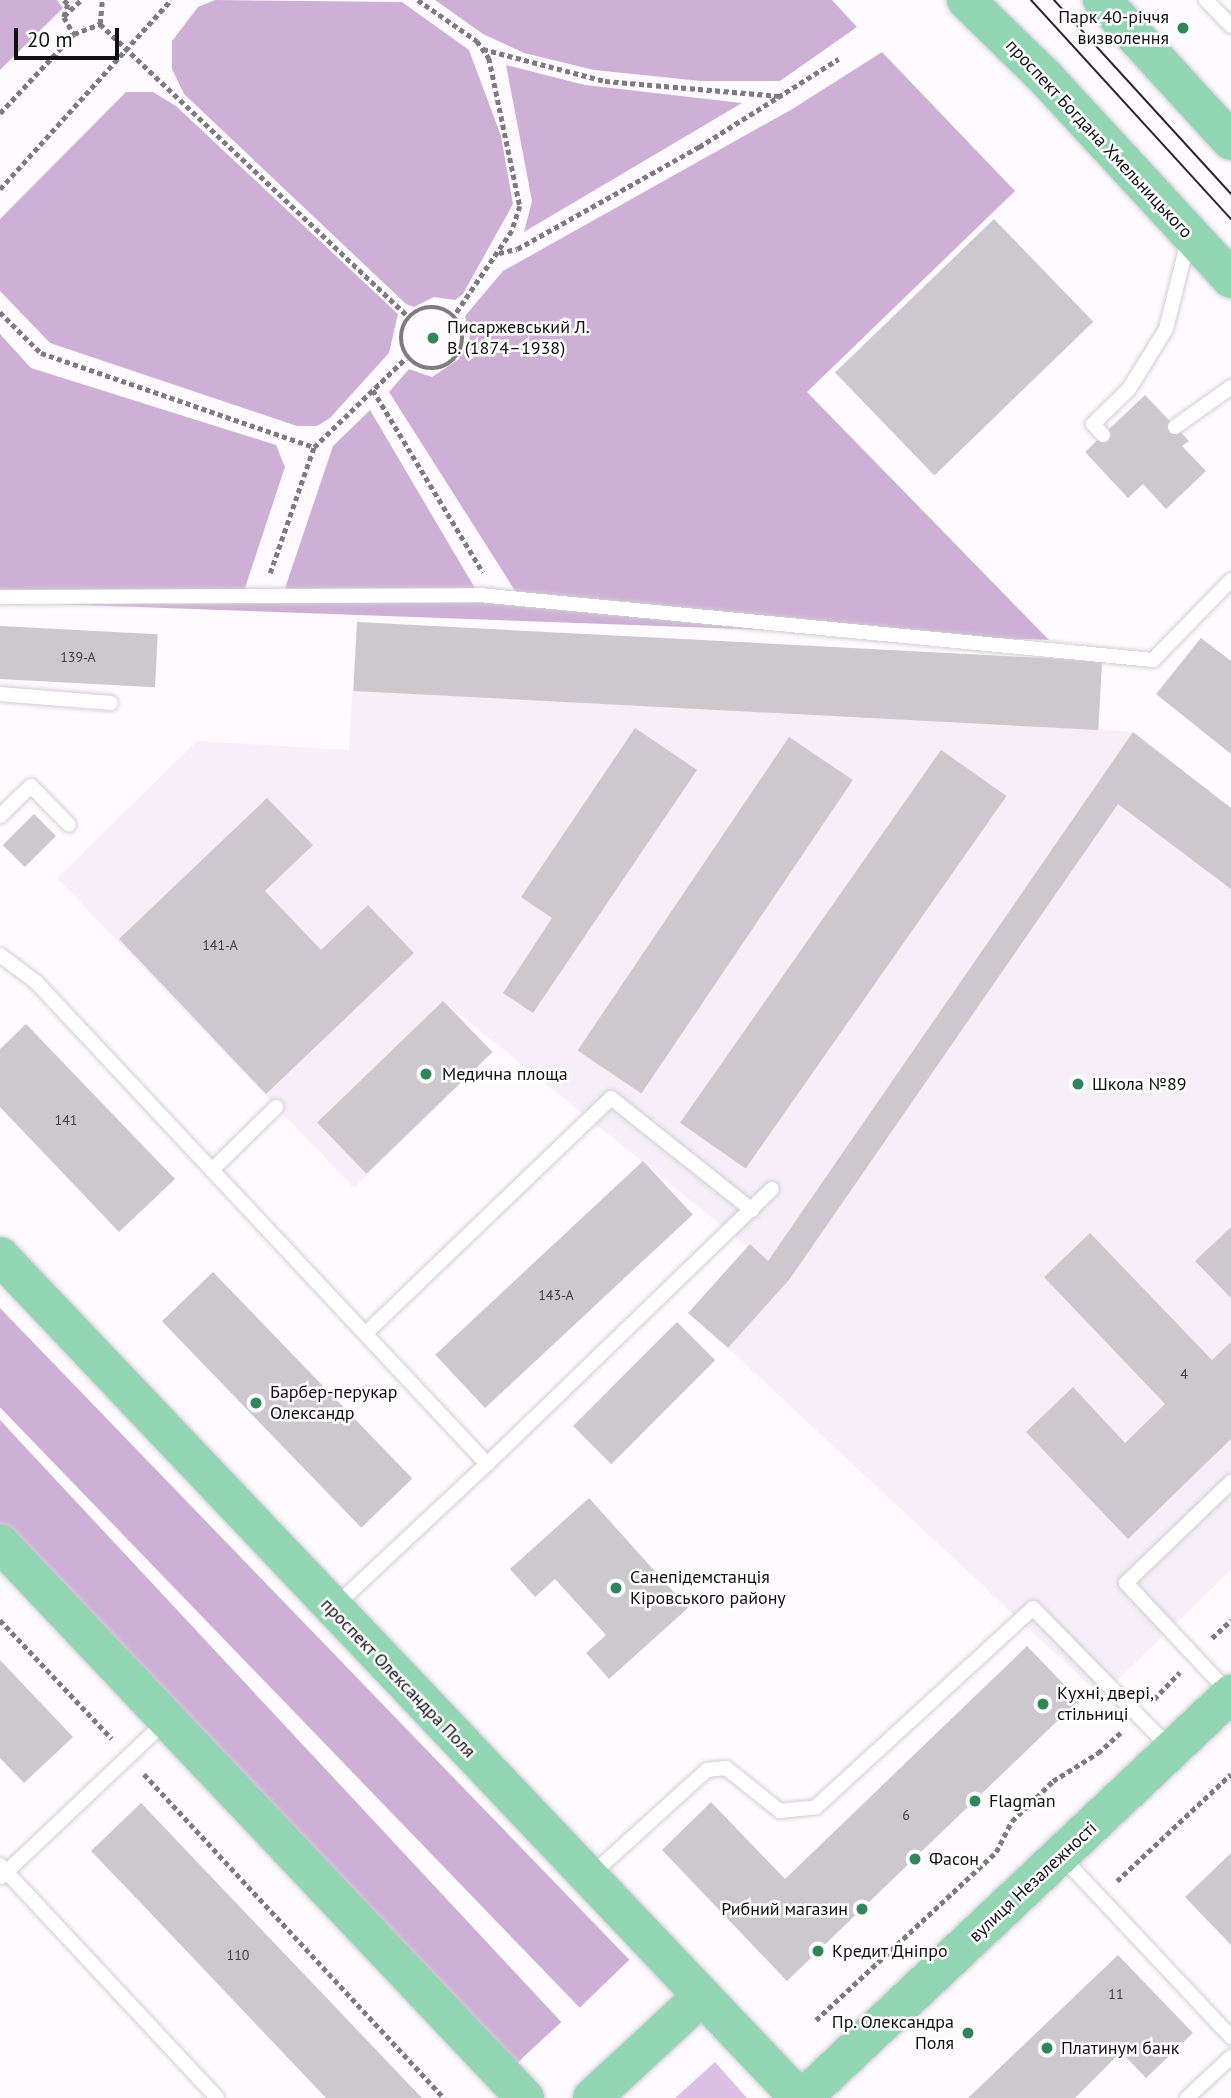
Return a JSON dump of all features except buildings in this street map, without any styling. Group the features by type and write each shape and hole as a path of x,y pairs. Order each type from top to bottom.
{"main road":[{"name":"проспект Богдана Хмельницького","path":"966,0 1044,76 1231,279"},
{"path":"1102,0 1231,141"},
{"name":"проспект Олександра Поля","path":"0,1256 701,1997 801,2098"},
{"path":"0,1543 525,2098"},
{"name":"вулиця Незалежності","path":"801,2098 1173,1752 1231,1694"},
{"path":"592,2098 701,1997"}],"lane":[{"path":"1206,0 1231,26"},
{"path":"1103,435 1093,424 1129,389 1166,329 1190,236"},
{"path":"1175,427 1231,387"},
{"path":"0,597 498,597 1153,660 1231,580"},
{"path":"0,694 111,703"},
{"path":"0,816 31,786 69,825"},
{"path":"0,956 36,982 486,1464"},
{"path":"366,1333 611,1098 752,1210"},
{"path":"212,1170 276,1107"},
{"path":"332,1609 772,1189"},
{"path":"1231,1482 1126,1583 1231,1694"},
{"path":"588,1878 707,1770 726,1768 780,1811 816,1808 1033,1608 1173,1752"},
{"path":"167,1720 2,1872 218,2098"},
{"path":"1061,1856 1231,2037"},
{"path":"1187,2098 1231,2057"}],"path":[{"path":"64,0 68,4 64,17 74,34"},
{"path":"64,17 81,0"},
{"path":"0,189 125,47 171,0"},
{"path":"418,0 482,49 489,58 504,118 520,206 499,253 455,315"},
{"path":"101,1 100,24 410,317"},
{"path":"0,113 74,34 100,24"},
{"path":"482,49 605,81 782,96"},
{"path":"499,253 517,249 782,96 838,59"},
{"path":"433,307 455,315 464,336 447,362 432,371 406,358 400,342 410,317 433,307"},
{"path":"0,312 41,353 314,447"},
{"path":"262,598 314,447 406,358"},
{"path":"373,390 498,597"},
{"path":"0,1620 444,2098"},
{"path":"816,2020 996,1852 1012,1821 1053,1781 1098,1753 1138,1716 1231,1620"},
{"path":"1100,1897 1231,1774"}],"shaded area":[{"path":"0,0 57,0 63,8 0,70"},
{"path":"215,0 402,2 469,50 501,136 513,204 463,294 455,300 434,297 414,307 406,304 184,94 172,69 172,41 198,7"},
{"path":"435,0 832,0 857,27 780,81 701,81 594,70 524,53 483,34"},
{"path":"882,52 1015,191 807,392 1049,640 0,602 0,334 31,368 276,445 285,467 242,597 282,597 333,446 370,410 479,595 519,597 389,392 409,369 432,377 459,359 470,336 465,316 503,271 794,108"},
{"path":"506,65 585,85 742,103 524,232 532,201"},
{"path":"126,92 153,92 176,106 398,314 389,353 330,418 317,426 297,426 50,343 0,291 0,219"},
{"path":"357,622 1102,665 1097,729 1133,732 1157,752 1231,889 1231,1570 1101,1696 728,1348 789,1280 449,1006 493,1052 354,1188 57,878 197,741 349,750"},
{"path":"0,1308 629,1960 580,2008 0,1407"},
{"path":"0,1420 561,2022 508,2072 0,1527"},
{"path":"715,2062 747,2098 675,2098"}],"tram line":[{"path":"1031,0 1231,219"},
{"path":"1054,0 1231,194"}],"place":[{"name":"Парк 40-річчя визволення","path":"1183,28"},
{"name":"Писаржевський Л. В. (1874–1938)","path":"433,338"},
{"name":"Медична площа","path":"426,1074"},
{"name":"Школа №89","path":"1078,1084"},
{"name":"Барбер-перукар Олександр","path":"256,1403"},
{"name":"Санепідемстанція Кіровського району","path":"616,1588"},
{"name":"Кухні, двері, стільниці","path":"1043,1704"},
{"name":"Flagman","path":"975,1801"},
{"name":"Фасон","path":"915,1859"},
{"name":"Рибний магазин","path":"862,1909"},
{"name":"Кредит Дніпро","path":"818,1951"},
{"name":"Пр. Олександра Поля","path":"968,2033"},
{"name":"Платинум банк","path":"1047,2048"}]}
